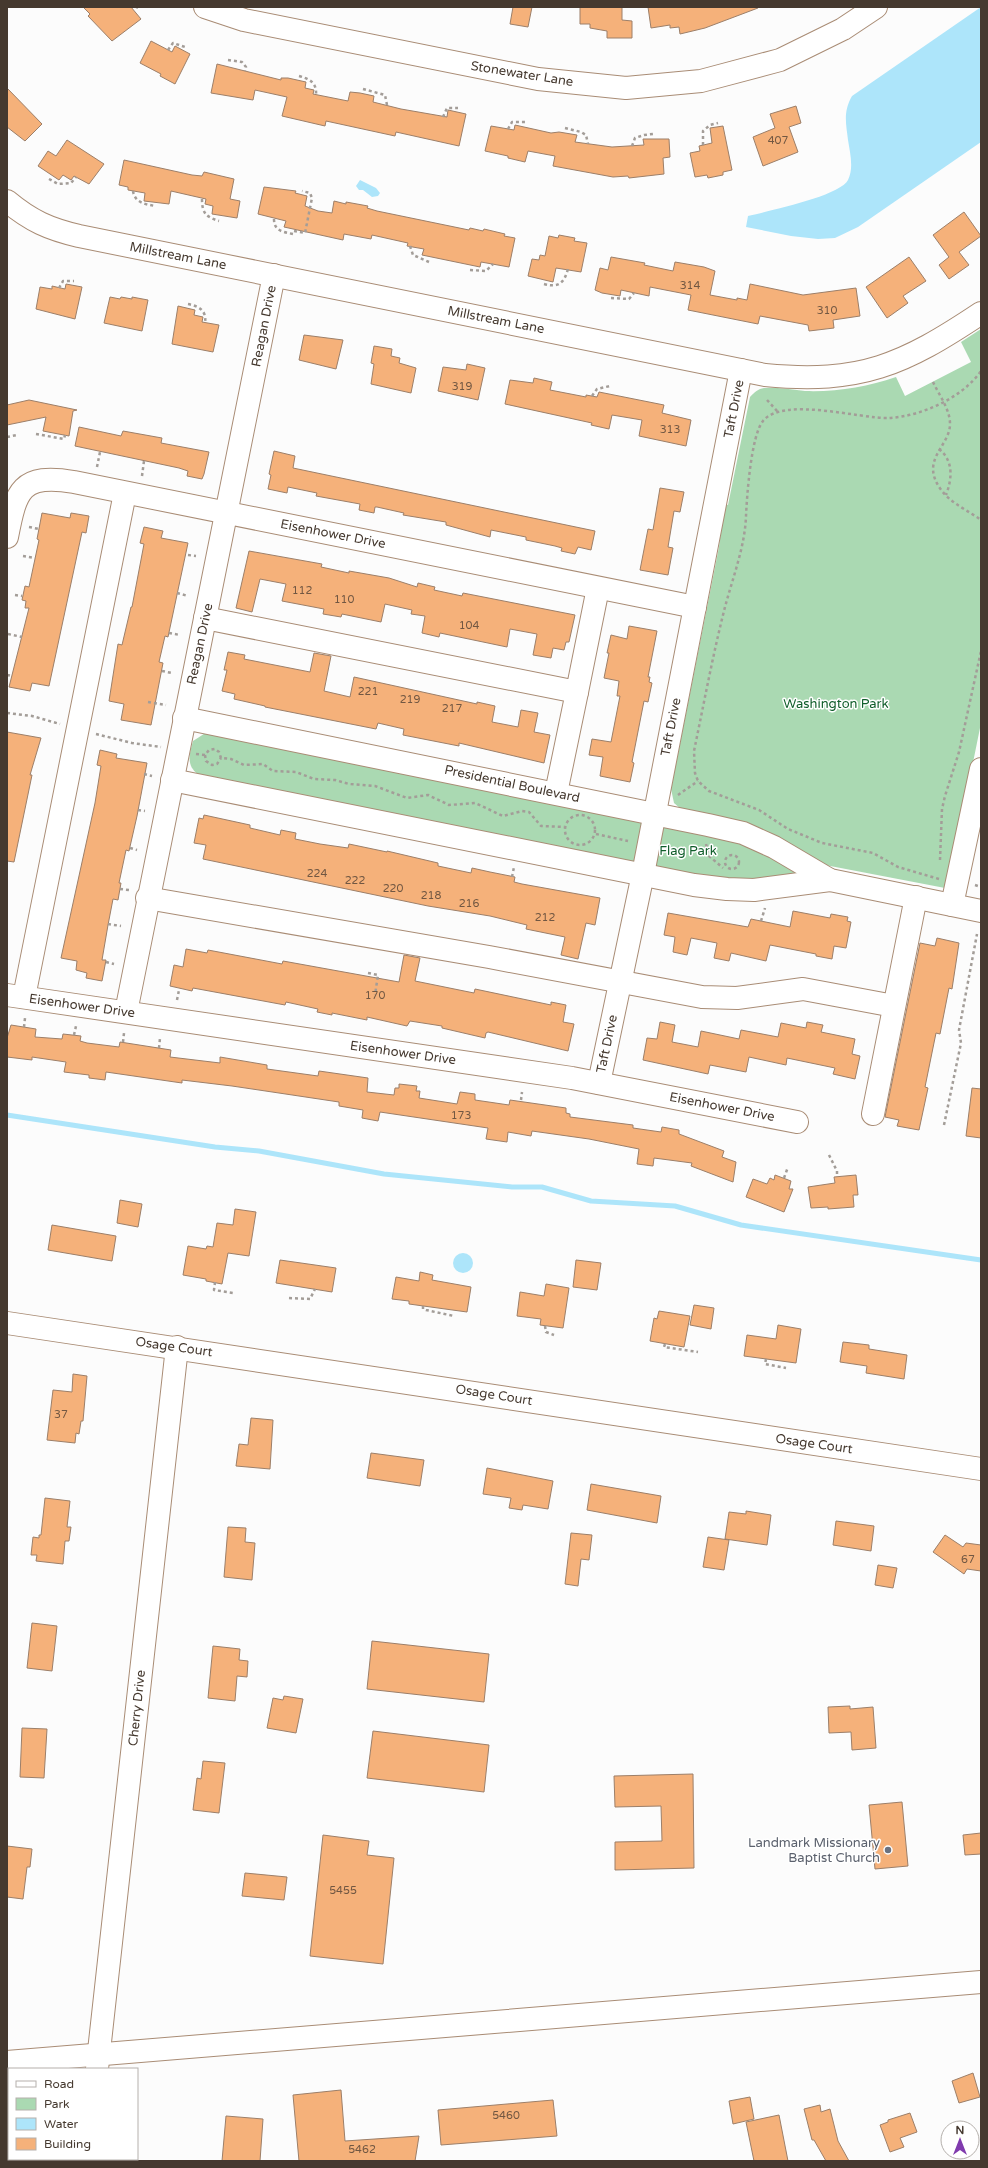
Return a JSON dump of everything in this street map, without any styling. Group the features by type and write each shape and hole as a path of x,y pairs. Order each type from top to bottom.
{"street":[{"name":"Stonewater Lane","path":"205,7 244,20 538,79 626,88 702,81 780,60 843,29 876,7"},
{"name":"Millstream Lane","path":"7,201 24,216 51,230 765,375 812,379 852,375 891,365 922,350 981,313"},
{"name":"Reagan Drive","path":"125,1022 138,894 162,778 184,718 227,513 274,275"},
{"name":"Taft Drive","path":"599,1083 643,874 741,370"},
{"name":"Eisenhower Drive","path":"7,537 18,494 32,482 48,479 66,481 695,607"},
{"path":"18,1003 125,493"},
{"path":"556,793 598,588"},
{"path":"205,618 577,692"},
{"name":"Presidential Boulevard","path":"184,718 654,813 742,834 774,847 830,880 981,911"},
{"path":"952,905 976,820 981,769"},
{"name":"Presidential Boulevard","path":"162,778 694,885 741,890 776,888 830,880"},
{"path":"138,894 620,980 712,998 737,998 796,990 809,990 894,1006"},
{"path":"873,1114 916,897"},
{"name":"Eisenhower Drive","path":"18,1003 125,1022 599,1083 797,1122"},
{"name":"Osage Court","path":"7,1323 981,1469"},
{"name":"Cherry Drive","path":"97,2062 177,1348"},
{"path":"7,2062 97,2062 981,1982"}],"path":[{"path":"168,50 173,43 185,46"},
{"path":"228,60 242,62 246,68 245,71"},
{"path":"299,76 312,81 315,86 316,95"},
{"path":"363,89 385,95 387,105"},
{"path":"443,117 447,108 458,108"},
{"path":"508,129 512,122 525,122"},
{"path":"703,145 703,131 710,125 718,123"},
{"path":"565,128 581,132 586,135 588,144"},
{"path":"632,146 635,138 653,134"},
{"path":"49,179 58,184 66,184 71,183 76,177"},
{"path":"133,191 135,197 141,203 155,206"},
{"path":"274,219 278,230 293,233 304,233 312,198 310,193 302,191"},
{"path":"202,199 204,212 209,218 219,221"},
{"path":"410,246 413,255 429,262"},
{"path":"470,270 486,271 494,264"},
{"path":"544,284 556,287 564,282 568,269"},
{"path":"60,288 63,280 74,281"},
{"path":"611,298 629,299 634,293"},
{"path":"188,304 201,309 205,313 205,323"},
{"path":"943,880 898,866 873,853 822,843 788,829 760,810 709,791 698,781 695,773 694,751 725,608 745,528 747,490 756,438 763,421 778,412 797,410 889,418 920,411 943,402 974,381 981,372"},
{"path":"933,382 948,410 950,425 949,434 939,449 934,461 937,483 946,495 981,520"},
{"path":"592,396 597,389 610,386"},
{"path":"767,400 778,412"},
{"path":"36,434 64,439 64,435"},
{"path":"7,437 17,435"},
{"path":"939,449 949,463 951,479 946,495"},
{"path":"96,467 100,452"},
{"path":"142,476 144,461"},
{"path":"29,527 39,529"},
{"path":"188,555 196,556"},
{"path":"23,556 35,558"},
{"path":"177,593 188,596"},
{"path":"15,595 22,596"},
{"path":"169,633 180,635"},
{"path":"8,634 22,637"},
{"path":"939,867 945,796 959,752 981,651"},
{"path":"162,671 172,673"},
{"path":"7,675 12,676"},
{"path":"148,702 166,706"},
{"path":"214,749 219,752 221,758 217,764 212,765 206,761 205,755 209,750 214,749"},
{"path":"193,753 205,755"},
{"path":"221,758 231,759 244,765 263,764 273,771 296,772 314,779 335,780 349,784 375,786 407,798 428,795 449,805 475,803 503,816 522,811 529,812 541,826 564,827"},
{"path":"144,774 162,778"},
{"path":"677,796 698,781"},
{"path":"138,810 145,811"},
{"path":"580,814 587,816 592,821 596,826 596,834 585,844 575,844 568,840 564,827 566,821 572,816 580,814"},
{"path":"596,834 628,840"},
{"path":"704,838 709,856 730,872 731,869 736,868 739,865 739,860 734,855 734,851"},
{"path":"130,848 137,850"},
{"path":"731,869 726,865 725,861 729,856 734,855"},
{"path":"512,877 514,866"},
{"path":"937,879 938,873"},
{"path":"120,889 138,894"},
{"path":"761,921 766,901"},
{"path":"108,924 121,926"},
{"path":"944,1125 961,1043 959,1030 977,934"},
{"path":"106,962 114,964"},
{"path":"368,973 378,975 375,994"},
{"path":"177,1000 178,990"},
{"path":"18,1003 24,1027"},
{"path":"123,1042 125,1022"},
{"path":"74,1035 76,1026"},
{"path":"159,1048 160,1038"},
{"path":"521,1100 522,1092"},
{"path":"829,1155 837,1171 837,1177"},
{"path":"784,1178 788,1168"},
{"path":"215,1282 214,1290 233,1294"},
{"path":"290,1298 310,1299 315,1289"},
{"path":"423,1306 423,1309 426,1310 454,1316"},
{"path":"545,1326 546,1332 554,1335"},
{"path":"665,1344 664,1348 698,1352"},
{"path":"766,1359 765,1364 786,1368"}],"green space":[{"name":"Washington Park","path":"981,329 981,723 963,812 945,888 825,865 681,809 674,803 671,789 719,547 724,504 728,505 750,397 757,391 764,388 829,391 874,384 896,377 905,396 971,362 961,342"},
{"name":"Flag Park","path":"207,732 745,840 799,874 779,878 722,881 199,775 190,764 190,751 193,741"}],"water":[{"path":"981,7 981,142 858,227 835,238 818,239 791,236 746,227 748,216 786,207 818,197 832,192 842,186 848,180 851,171 846,112 852,96"},
{"path":"360,180 376,188 380,193 378,196 372,197 363,190 359,190 356,186"},
{"path":"463,1253 470,1256 473,1263 470,1270 463,1273 456,1270 453,1263 456,1256"}],"building":[{"path":"83,7 131,7 141,19 112,41 88,16 90,14"},
{"path":"513,7 532,7 528,27 510,24"},
{"path":"580,7 622,7 622,20 632,21 632,38 607,38 607,31 590,28 590,24 580,24"},
{"path":"648,7 758,8 705,28 680,34 679,27 670,28 670,25 651,28"},
{"path":"151,41 172,52 175,46 190,54 175,84 160,76 161,74 140,63"},
{"path":"217,64 281,80 281,78 288,78 306,82 305,88 314,90 313,94 348,101 350,92 360,93 374,96 373,102 401,109 447,117 448,110 466,114 459,146 396,132 395,136 326,121 325,126 282,116 287,97 255,90 253,100 211,93"},
{"path":"7,88 42,124 25,141 7,127"},
{"path":"796,106 801,123 789,127 798,152 763,166 753,137 775,128 770,114"},
{"path":"515,125 551,133 559,132 577,135 575,142 612,147 644,145 643,139 669,139 670,157 663,158 664,174 629,178 628,176 613,177 553,166 555,156 528,151 525,162 508,158 508,156 485,151 491,126 514,130"},
{"path":"723,126 732,170 723,172 723,175 708,178 707,175 695,177 690,153 700,151 699,146 712,143 710,128"},
{"path":"67,140 104,164 89,184 74,176 71,180 63,175 59,180 38,166 48,151 56,156"},
{"path":"124,160 192,175 202,176 204,172 234,179 230,199 240,201 237,218 212,214 213,206 205,204 206,199 171,191 169,204 144,201 145,193 128,190 128,187 119,185"},
{"path":"264,187 296,191 295,193 307,196 305,206 318,211 332,213 334,201 346,204 346,202 368,206 367,208 377,211 469,230 470,228 483,231 484,229 505,234 504,236 515,238 509,267 481,262 480,267 422,255 424,249 407,246 408,243 372,235 371,239 344,234 343,240 284,227 286,221 258,214"},
{"path":"964,212 981,236 959,252 969,265 949,279 939,265 949,257 933,235"},
{"path":"559,235 575,238 574,241 587,243 581,272 556,268 553,282 528,276 532,259 539,260 540,255 545,256 549,236 558,238"},
{"path":"611,257 645,263 644,265 673,271 675,262 704,267 715,271 710,295 737,300 737,298 747,300 750,284 803,295 856,288 860,316 833,320 834,328 809,331 808,325 760,316 758,324 688,310 691,295 650,287 649,296 621,290 620,296 602,293 595,290 600,268 608,270"},
{"path":"909,257 926,281 903,296 908,303 887,318 866,287"},
{"path":"66,284 82,287 75,319 36,309 40,287 52,289 52,286 65,289"},
{"path":"110,297 132,299 132,297 148,300 142,331 104,323"},
{"path":"178,306 195,310 194,315 203,317 202,322 219,325 213,352 172,344"},
{"path":"304,335 343,340 336,369 299,360"},
{"path":"374,346 392,349 391,356 400,358 399,363 416,368 411,393 371,384 374,364 371,363"},
{"path":"467,364 485,368 478,400 438,391 443,367 466,370"},
{"path":"534,378 552,382 550,390 586,397 586,395 597,397 599,392 664,405 662,413 691,420 686,446 639,436 642,420 612,415 609,429 591,425 592,423 505,404 510,380 533,383"},
{"path":"29,400 77,410 73,411 69,436 43,431 46,417 7,425 7,405"},
{"path":"79,427 121,436 123,431 162,438 161,443 209,452 204,474 202,479 187,476 188,471 179,468 75,446"},
{"path":"274,451 295,456 293,468 595,531 591,550 578,547 575,554 561,551 562,548 555,546 526,540 526,537 491,530 490,537 446,525 446,522 403,515 404,513 377,507 375,507 374,513 359,510 360,504 316,496 317,493 288,487 287,493 268,489 271,475 269,474"},
{"path":"660,488 684,492 680,512 674,511 668,547 673,548 668,575 640,570 648,529 653,530"},
{"path":"42,513 70,518 71,513 89,516 86,533 82,532 49,686 32,683 30,691 9,687 29,608 25,608 26,601 22,600 25,586 29,587 39,540 37,539"},
{"path":"144,527 163,531 161,538 188,543 168,637 165,636 159,662 163,663 151,725 121,720 124,704 109,701 118,644 122,645 132,607 144,544 140,543"},
{"path":"249,551 322,564 321,567 349,573 349,571 389,578 417,587 418,583 435,587 434,590 462,596 463,593 575,615 569,642 566,642 564,650 553,648 551,658 533,655 537,634 510,629 507,647 440,633 439,637 422,633 425,616 411,614 412,610 385,604 381,622 342,614 341,617 323,614 324,609 282,601 286,584 260,579 252,612 236,608"},
{"path":"629,626 657,631 648,677 650,677 649,682 652,683 648,702 644,701 632,762 634,763 630,782 600,776 603,757 589,755 592,739 611,742 620,696 617,696 619,681 604,678 609,653 607,653 611,635 627,639"},
{"path":"228,652 245,655 244,659 310,672 314,653 331,656 324,691 350,697 354,677 477,704 477,702 495,706 492,722 518,727 521,710 538,713 534,732 550,735 544,763 459,743 459,746 403,735 404,729 378,723 376,729 265,707 234,699 235,694 222,691 227,670 224,670"},
{"path":"7,732 41,738 30,775 32,775 14,862 7,861"},
{"path":"100,750 117,754 116,758 147,763 129,851 126,850 119,883 121,883 118,900 113,899 102,960 106,960 102,981 86,978 87,973 76,970 77,961 61,958 95,803 101,766 97,765"},
{"path":"204,815 250,825 250,828 280,835 281,830 296,833 295,839 348,848 349,844 387,851 438,863 438,866 471,873 472,868 515,877 514,882 522,884 600,898 595,925 586,923 578,959 561,955 565,937 526,929 527,925 490,916 428,906 203,859 206,845 194,843 199,818 203,819"},
{"path":"793,911 830,918 831,914 848,917 847,921 851,922 846,948 834,946 832,959 816,956 816,954 770,945 766,961 731,953 729,961 714,958 717,943 691,938 687,955 673,952 675,937 664,935 668,913 748,927 751,919 790,927"},
{"path":"937,938 959,943 952,989 949,988 940,1034 936,1033 925,1087 928,1088 919,1130 897,1126 899,1120 885,1117 920,943 935,946"},
{"path":"186,949 207,953 208,950 282,964 283,961 399,982 404,955 420,958 415,981 474,993 475,989 551,1005 551,1002 566,1005 563,1022 574,1024 568,1051 488,1032 486,1033 485,1038 442,1028 442,1026 410,1021 407,1026 367,1017 367,1020 332,1013 332,1015 317,1012 318,1009 286,1002 285,1005 193,988 192,991 170,986 174,965 183,967"},
{"path":"660,1022 675,1025 672,1042 698,1047 701,1031 739,1039 741,1030 778,1037 781,1023 806,1028 807,1022 823,1025 821,1032 855,1039 852,1054 860,1056 855,1079 833,1074 835,1068 787,1058 786,1065 749,1057 746,1072 710,1065 708,1074 643,1060 647,1038 657,1039"},
{"path":"11,1025 36,1029 35,1037 62,1039 63,1034 81,1036 80,1041 87,1043 119,1047 120,1042 171,1050 170,1057 220,1063 220,1057 267,1065 267,1069 318,1076 319,1071 368,1078 367,1092 394,1095 395,1088 399,1088 399,1084 417,1086 416,1091 420,1091 419,1098 457,1104 460,1092 475,1094 475,1100 509,1105 510,1100 566,1108 566,1113 570,1114 570,1117 633,1125 633,1128 661,1132 662,1127 679,1130 679,1134 724,1151 722,1157 736,1162 733,1182 691,1166 692,1163 654,1158 653,1166 637,1164 639,1149 589,1139 532,1131 531,1136 508,1132 507,1142 486,1139 488,1128 380,1112 378,1121 362,1118 363,1110 339,1106 339,1102 232,1086 182,1080 182,1083 106,1072 105,1080 89,1078 89,1075 64,1072 66,1062 32,1057 32,1060 7,1057 7,1038"},
{"path":"972,1088 981,1089 981,1138 966,1136"},
{"path":"775,1175 791,1181 789,1189 793,1189 784,1212 746,1197 753,1179 767,1184 770,1178 774,1180"},
{"path":"856,1175 858,1195 853,1195 854,1207 828,1209 828,1207 811,1208 808,1187 835,1183 834,1177"},
{"path":"120,1200 142,1204 138,1227 117,1223"},
{"path":"235,1209 256,1212 249,1256 228,1253 222,1284 206,1281 206,1279 183,1275 188,1246 206,1249 207,1246 213,1247 217,1223 233,1225"},
{"path":"52,1225 116,1236 112,1261 48,1250"},
{"path":"280,1260 336,1268 332,1292 276,1283"},
{"path":"576,1260 601,1263 597,1290 573,1287"},
{"path":"420,1272 433,1275 432,1280 471,1287 467,1312 409,1304 409,1301 392,1299 396,1277 419,1281"},
{"path":"546,1284 569,1288 563,1328 540,1325 541,1319 517,1316 520,1292 544,1296"},
{"path":"694,1305 714,1308 711,1329 690,1325"},
{"path":"659,1311 690,1316 684,1347 650,1341 654,1318 657,1319"},
{"path":"778,1325 801,1329 796,1363 744,1356 747,1335 776,1339"},
{"path":"843,1342 869,1345 869,1349 907,1355 904,1379 866,1373 867,1366 840,1362"},
{"path":"73,1374 87,1376 83,1421 81,1421 79,1434 76,1433 75,1443 47,1440 53,1390 72,1392"},
{"path":"251,1418 273,1420 270,1469 236,1466 239,1444 248,1445"},
{"path":"371,1453 424,1460 420,1486 367,1478"},
{"path":"487,1468 553,1481 548,1509 523,1505 522,1510 509,1508 511,1498 483,1494"},
{"path":"591,1484 661,1496 657,1523 587,1510"},
{"path":"45,1498 70,1501 67,1527 71,1527 69,1541 65,1541 63,1564 36,1561 37,1555 31,1555 33,1537 39,1538 39,1535 41,1535"},
{"path":"746,1511 771,1515 767,1545 725,1539 729,1512 746,1514"},
{"path":"836,1521 874,1526 871,1551 833,1545"},
{"path":"228,1527 246,1528 245,1542 255,1543 252,1580 224,1577"},
{"path":"571,1533 592,1535 589,1560 581,1559 578,1586 565,1584"},
{"path":"945,1535 963,1547 966,1543 981,1545 981,1571 967,1569 964,1574 933,1552"},
{"path":"708,1537 729,1540 724,1570 703,1567"},
{"path":"878,1565 897,1568 893,1588 875,1585"},
{"path":"32,1623 57,1626 52,1671 27,1668"},
{"path":"372,1641 489,1654 484,1702 367,1689"},
{"path":"213,1646 240,1649 239,1660 248,1661 247,1677 237,1676 235,1701 208,1698"},
{"path":"284,1696 303,1699 296,1733 267,1728 273,1698 283,1700"},
{"path":"850,1706 850,1709 873,1707 876,1748 852,1750 851,1732 829,1733 828,1707"},
{"path":"22,1728 47,1729 44,1778 20,1777"},
{"path":"373,1731 489,1745 484,1792 367,1778"},
{"path":"203,1761 225,1763 219,1813 193,1810 197,1778 201,1779"},
{"path":"693,1774 694,1868 615,1870 615,1842 662,1841 661,1806 615,1807 614,1776"},
{"path":"902,1802 908,1866 875,1869 869,1805"},
{"path":"981,1833 981,1854 965,1855 963,1835"},
{"path":"323,1835 369,1841 367,1855 394,1858 383,1964 310,1956"},
{"path":"7,1846 32,1849 30,1867 27,1867 23,1899 7,1897"},
{"path":"245,1873 287,1877 284,1900 242,1896"},
{"path":"973,2073 980,2097 959,2103 952,2081"},
{"path":"341,2090 345,2141 419,2136 415,2161 299,2161 293,2095"},
{"path":"750,2097 754,2119 733,2124 729,2101"},
{"path":"553,2100 557,2136 441,2145 438,2110"},
{"path":"820,2105 821,2112 830,2109 838,2141 849,2161 826,2161 814,2140 812,2140 804,2109"},
{"path":"910,2113 917,2132 900,2138 904,2147 890,2152 880,2125 888,2122 888,2120"},
{"path":"779,2115 788,2161 754,2161 746,2122"},
{"path":"226,2116 263,2119 260,2161 222,2161"}],"waterway":[{"path":"7,1115 215,1147 259,1151 384,1174 512,1187 542,1187 591,1201 675,1206 741,1225 981,1260"}],"place":[{"name":"Landmark Missionary Baptist Church","path":"888,1850"}]}
